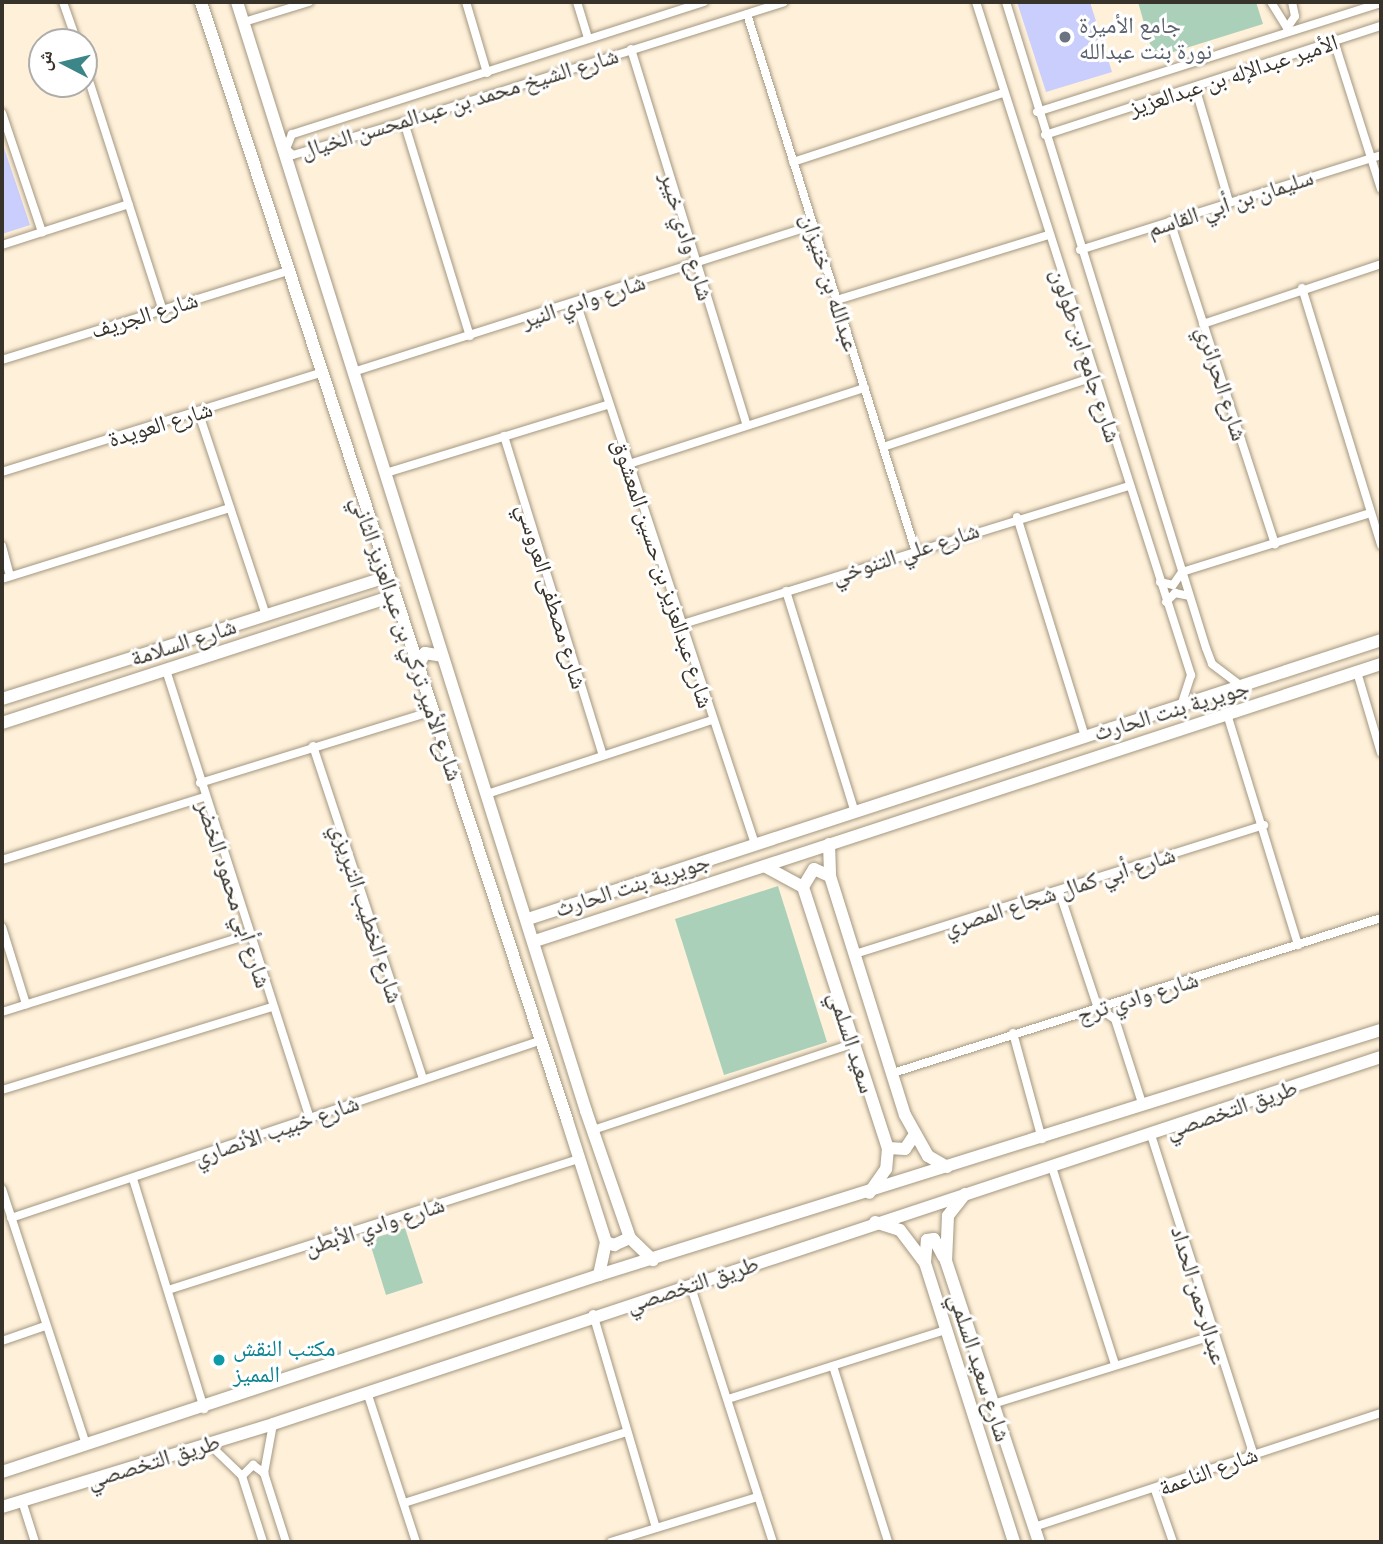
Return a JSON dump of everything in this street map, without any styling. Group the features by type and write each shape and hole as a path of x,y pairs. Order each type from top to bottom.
{"street":[{"path":"63,2 72,28"},
{"name":"شارع الأمير تركي بن عبدالعزيز الثاني","path":"201,2 392,596 464,800 568,1119 606,1242 599,1275"},
{"name":"شارع الأمير تركي بن عبدالعزيز الثاني","path":"237,2 442,656 535,940 586,1111 630,1238 653,1260"},
{"path":"244,22 309,2"},
{"path":"466,2 487,73"},
{"path":"577,2 588,38"},
{"name":"شارع الشيخ محمد بن عبدالمحسن الخيال","path":"704,2 292,134 286,149 293,155 784,2"},
{"name":"شارع جامع ابن طولون","path":"976,2 1048,235 1191,674 1180,707"},
{"name":"شارع جامع ابن طولون","path":"1006,2 1037,112 1212,664 1243,687"},
{"path":"1271,2 1287,28 1295,16 1292,2"},
{"name":"الأمير عبدالإله بن عبدالعزيز","path":"1037,112 1381,3"},
{"name":"عبدالله بن خنيزان","path":"747,14 915,549"},
{"name":"الأمير عبدالإله بن عبدالعزيز","path":"1045,135 1381,26"},
{"path":"1334,41 1381,189"},
{"name":"شارع وادي خيبر","path":"631,49 746,424"},
{"path":"1195,87 1228,202"},
{"path":"793,162 1003,93"},
{"path":"95,98 162,308"},
{"path":"2,113 42,232"},
{"path":"404,122 470,336"},
{"name":"سليمان بن أبي القاسم","path":"1080,250 1381,155"},
{"path":"2,245 130,204"},
{"name":"شارع الحرائري","path":"1170,221 1275,544"},
{"name":"شارع وادي النير","path":"354,372 813,225"},
{"path":"837,300 1048,235"},
{"path":"1203,324 1302,288 1381,264"},
{"name":"شارع الجريف","path":"2,359 287,271"},
{"path":"1302,288 1381,545"},
{"name":"شارع عبدالعزيز بن حسين المعشوق","path":"576,302 607,405 755,844"},
{"name":"شارع العويدة","path":"2,472 319,373"},
{"path":"883,446 1096,376"},
{"path":"629,464 746,424 865,388"},
{"path":"386,473 607,405"},
{"path":"198,411 272,635"},
{"name":"شارع مصطفى العروسي","path":"504,436 603,755"},
{"name":"شارع علي التنوخي","path":"682,624 1017,517 1129,486"},
{"path":"2,546 6,577 230,508"},
{"path":"1160,582 1173,585 1182,572 1370,513"},
{"path":"1017,517 1085,736"},
{"name":"شارع السلامة","path":"2,699 386,577"},
{"path":"364,583 377,589 373,601"},
{"path":"786,590 855,812"},
{"path":"1166,602 1175,593 1189,596"},
{"path":"2,723 392,596"},
{"name":"جويرية بنت الحارث","path":"527,919 1381,640"},
{"path":"417,668 425,653 442,656"},
{"name":"جويرية بنت الحارث","path":"535,940 766,867 1381,664"},
{"name":"شارع أبي محمود الخضر","path":"166,670 247,935 309,1116"},
{"path":"1357,672 1381,753"},
{"path":"200,783 433,710"},
{"path":"1227,714 1264,825 1298,945"},
{"path":"464,800 712,720"},
{"name":"شارع الخطيب التبريزي","path":"313,747 423,1079"},
{"path":"960,777 954,791 967,800"},
{"path":"936,785 947,793 942,808"},
{"path":"2,860 204,797"},
{"name":"شارع أبي كمال شجاع المصري","path":"855,954 1264,825"},
{"name":"سعيد السلمي","path":"829,844 830,876 914,1137 929,1156 947,1167"},
{"path":"766,867 803,887 814,869 830,876"},
{"name":"سعيد السلمي","path":"803,887 888,1148"},
{"path":"1059,891 1098,1008 1115,1019 1143,1106"},
{"path":"548,912 545,926 558,933"},
{"name":"شارع وادي ترج","path":"892,1073 1381,918"},
{"path":"2,928 26,1004"},
{"path":"2,1012 247,935"},
{"path":"2,1090 272,1007"},
{"name":"طريق التخصصي","path":"2,1472 204,1409 599,1275 1042,1139 1381,1030"},
{"path":"1013,1033 1042,1139"},
{"name":"شارع خبيب الأنصاري","path":"11,1218 542,1040"},
{"path":"593,1130 853,1043"},
{"name":"طريق التخصصي","path":"2,1507 273,1424 593,1314 1151,1135 1381,1057"},
{"path":"558,1091 572,1100 578,1084"},
{"path":"568,1119 573,1105 586,1111"},
{"name":"عبدالرحمن الحداد","path":"1151,1135 1211,1336 1253,1453"},
{"path":"869,1193 886,1169 888,1148 905,1150 914,1137"},
{"path":"579,1159 601,1153"},
{"name":"شارع وادي الأبطن","path":"168,1290 579,1159"},
{"path":"1052,1167 1115,1364"},
{"path":"133,1179 204,1409"},
{"path":"2,1189 86,1444"},
{"name":"شارع سعيد السلمي","path":"965,1194 948,1216 946,1261 1040,1542"},
{"name":"شارع سعيد السلمي","path":"875,1222 900,1230 925,1263 1012,1539"},
{"path":"606,1242 614,1245 630,1238"},
{"path":"925,1263 927,1240 934,1239 946,1261"},
{"path":"690,1284 773,1542"},
{"path":"941,1315 961,1308"},
{"path":"593,1314 656,1528"},
{"path":"2,1341 45,1326"},
{"path":"728,1399 946,1330"},
{"path":"993,1404 1211,1336"},
{"path":"833,1366 888,1542"},
{"path":"367,1392 416,1542"},
{"name":"شارع الناعمة","path":"1034,1527 1242,1463 1253,1453 1381,1413"},
{"path":"273,1424 264,1473 286,1542"},
{"path":"404,1503 626,1432"},
{"path":"208,1443 242,1476 263,1542"},
{"path":"242,1476 253,1465 264,1473"},
{"path":"1155,1490 1173,1542"},
{"path":"611,1542 757,1497"},
{"path":"22,1501 35,1542"},
{"path":"1012,1539 1034,1527"}],"green space":[{"path":"1138,2 1256,2 1263,24 1154,58"},
{"path":"778,886 827,1042 724,1075 675,919"},
{"path":"405,1228 423,1283 386,1295 369,1240"}],"building":[{"name":"جامع الأميرة نورة بنت عبدالله","path":"1017,2 1090,2 1112,72 1046,92"},
{"path":"2,146 30,225 2,234"}],"place":[{"name":"جامع الأميرة نورة بنت عبدالله","path":"1065,37"},
{"name":"مكتب النقش المميز","path":"219,1360"}]}
